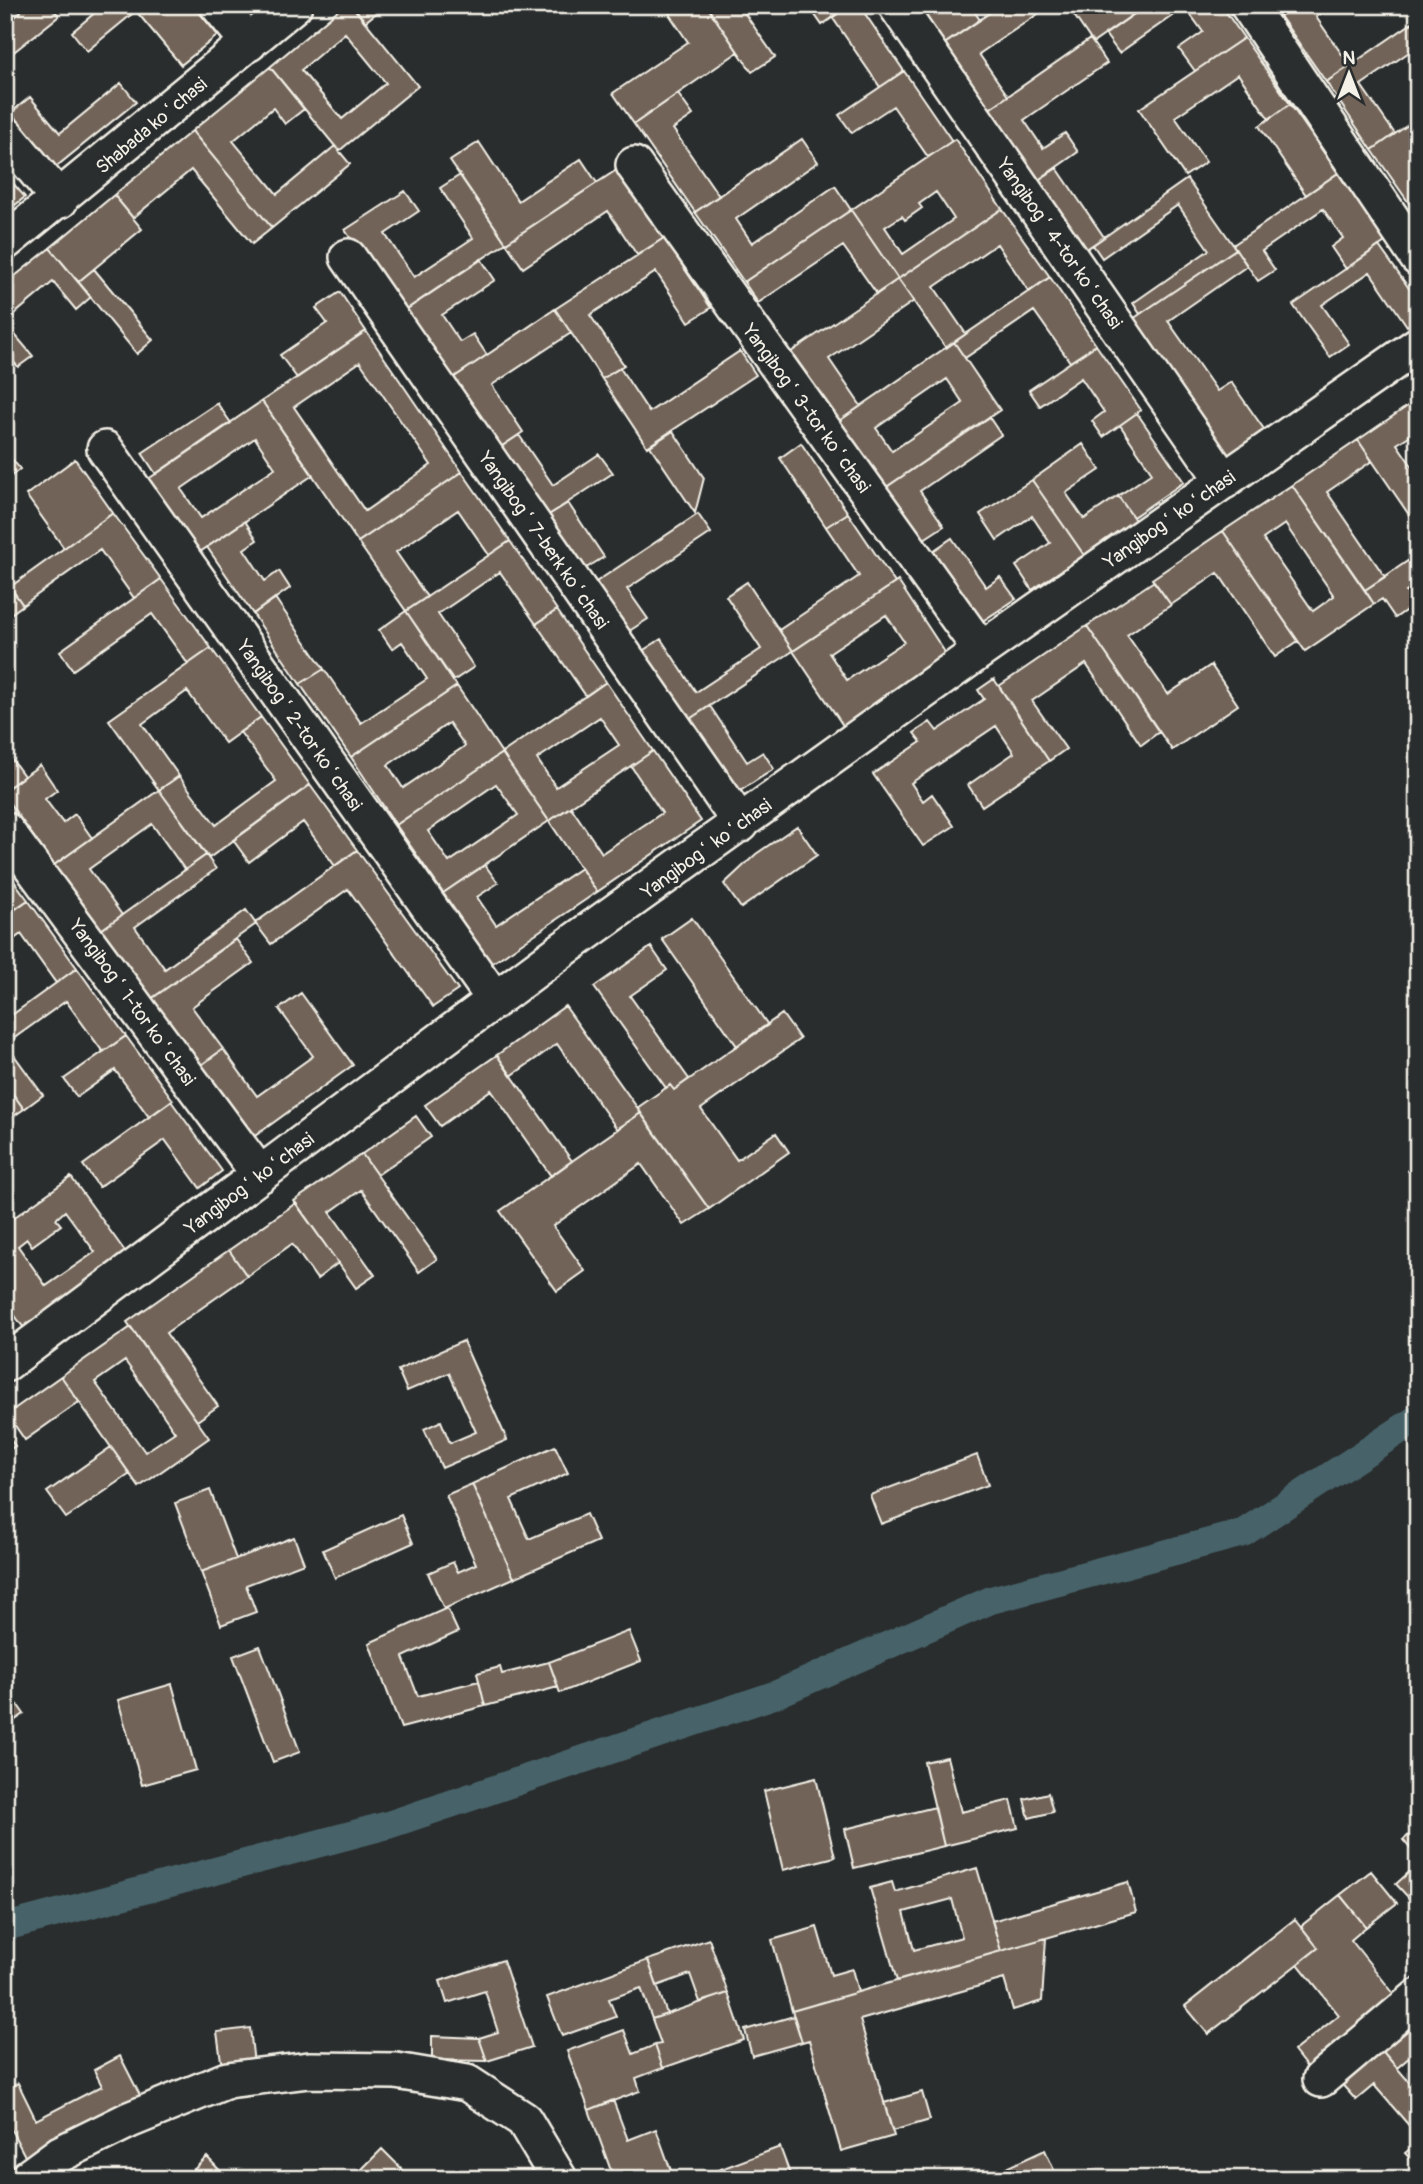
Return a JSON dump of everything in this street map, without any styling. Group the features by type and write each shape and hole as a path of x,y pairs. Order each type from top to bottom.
{"street":[{"path":"218,5 249,44"},
{"name":"Shabada koʻchasi","path":"5,242 60,200 294,5"},
{"name":"Yangibogʻ 4-tor koʻchasi","path":"896,5 1224,481"},
{"path":"1248,5 1418,258"},
{"path":"5,134 60,200"},
{"name":"Yangibogʻ 3-tor koʻchasi","path":"634,165 981,650"},
{"name":"Yangibogʻ 7-berk koʻchasi","path":"348,257 741,824"},
{"name":"Yangibogʻ koʻchasi","path":"8,1355 981,650 1418,345"},
{"name":"Yangibogʻ 2-tor koʻchasi","path":"105,449 495,1000"},
{"name":"Yangibogʻ 1-tor koʻchasi","path":"5,830 260,1175"},
{"path":"1321,2079 1418,1997"},
{"path":"26,2179 60,2154 128,2120 227,2080 309,2070 396,2071 467,2082 524,2120 559,2179"}],"building":[{"path":"15,5 50,5 59,16 5,59 5,25 21,12"},
{"path":"104,5 143,5 87,51 72,32"},
{"path":"143,5 193,5 218,35 181,65 136,11"},
{"path":"344,5 352,5 418,86 339,151 270,67","holes":["345,33 386,83 342,119 301,70"]},
{"path":"386,5 365,22 353,7"},
{"path":"682,5 706,5 738,52 634,124 613,93 688,42 669,14"},
{"path":"706,5 739,5 775,57 752,72"},
{"path":"808,5 850,5 822,25"},
{"path":"850,5 859,5 904,71 880,87 832,17"},
{"path":"912,5 947,5 950,9 955,5 970,5 980,20 940,47"},
{"path":"1001,5 1051,5 979,54 1008,96 985,112 940,47"},
{"path":"1067,5 1095,5 1099,11 1107,5 1147,5 1093,43"},
{"path":"1147,5 1221,5 1244,38 1195,71 1179,49 1203,32 1185,7 1119,53 1105,34"},
{"path":"1272,5 1295,5 1280,16"},
{"path":"1295,5 1333,5 1316,17 1350,66 1326,82 1280,16"},
{"path":"1418,19 1418,46 1361,85 1395,134 1372,150 1326,82"},
{"path":"1244,38 1290,104 1269,119 1238,74 1175,117 1206,162 1185,176 1139,109"},
{"path":"1090,39 1107,63 1024,120 1043,148 1065,133 1078,152 1034,183 985,112"},
{"path":"270,67 304,109 285,124 273,108 233,141 277,194 335,146 350,164 272,228 192,131"},
{"path":"904,71 952,141 928,157 893,106 852,133 839,115"},
{"path":"121,83 136,102 52,170 7,116 30,97 60,133"},
{"path":"678,94 693,115 673,129 719,196 695,212 634,124"},
{"path":"1290,104 1338,173 1306,195 1259,126"},
{"path":"1418,118 1418,147 1410,152 1418,163 1418,216 1372,150"},
{"path":"192,131 272,228 252,244 191,170 133,218 114,195"},
{"path":"802,139 818,162 736,219 752,243 835,186 851,210 744,282 695,212"},
{"path":"955,139 1002,209 898,279 851,210","holes":["936,192 954,219 903,254 885,227 902,216 905,220 922,208 919,204"]},
{"path":"479,142 518,201 581,159 597,183 506,243 450,161"},
{"path":"1057,168 1104,237 1082,252 1034,183"},
{"path":"618,169 664,238 637,255 608,211 523,268 506,243"},
{"path":"1338,173 1385,242 1346,269 1331,247 1343,238 1323,209 1262,251 1275,270 1258,281 1233,245"},
{"path":"5,174 25,197 5,213"},
{"path":"460,175 506,243 401,313 345,230 405,191 419,211 385,234 414,277 473,238 440,188"},
{"path":"1187,179 1236,249 1140,314 1133,303 1209,250 1178,205 1102,258 1093,245"},
{"path":"114,195 142,229 78,282 50,248"},
{"path":"1002,209 1050,277 1029,292 997,244 934,287 966,334 946,348 898,279"},
{"path":"851,210 898,279 877,294 843,246 758,303 744,282"},
{"path":"664,238 711,308 689,322 656,272 590,315 624,365 602,379 555,309"},
{"path":"1379,246 1418,301 1418,319 1407,326 1370,272 1322,305 1349,344 1330,357 1293,305"},
{"path":"50,248 91,297 76,310 53,282 5,322 5,284"},
{"path":"1236,249 1247,266 1168,321 1217,391 1231,382 1266,432 1226,460 1130,321"},
{"path":"481,259 495,280 442,315 460,342 473,334 487,355 447,382 401,313"},
{"path":"94,269 153,340 137,354 78,282"},
{"path":"1050,277 1096,345 1070,362 1034,311 965,358 954,342"},
{"path":"898,279 914,301 829,359 861,406 839,421 791,352"},
{"path":"340,292 366,331 297,378 280,355 327,323 316,308"},
{"path":"555,309 571,333 492,385 523,432 493,452 447,382"},
{"path":"5,323 33,356 18,367 5,352"},
{"path":"366,331 462,472 358,542 262,401","holes":["360,362 431,465 365,511 294,407"]},
{"path":"954,342 1000,410 885,488 839,421","holes":["947,379 963,403 892,451 876,428"]},
{"path":"1096,345 1141,410 1103,437 1092,421 1104,412 1081,378 1040,406 1029,390"},
{"path":"740,351 756,375 647,447 602,379 620,368 649,412"},
{"path":"1418,399 1418,430 1397,444 1418,475 1418,528 1358,440"},
{"path":"262,401 313,475 194,556 144,482","holes":["255,438 275,468 201,518 181,489"]},
{"path":"217,403 231,423 156,474 142,453"},
{"path":"1137,413 1184,482 1133,517 1118,496 1152,473 1120,425"},
{"path":"989,417 1001,435 920,491 944,526 921,541 885,488"},
{"path":"673,431 704,478 695,513 650,446"},
{"path":"519,435 553,485 599,454 613,473 544,518 498,449"},
{"path":"1358,440 1372,461 1327,492 1385,577 1365,590 1292,485"},
{"path":"801,443 848,513 826,527 780,458"},
{"path":"1083,444 1100,470 1066,493 1084,519 1118,496 1135,520 1084,555 1032,480"},
{"path":"5,450 20,469 5,481"},
{"path":"75,459 113,513 64,548 26,495"},
{"path":"462,472 510,541 489,555 458,510 396,552 427,597 406,611 358,542"},
{"path":"1032,480 1084,555 1032,590 1016,566 1050,543 1032,516 997,540 980,514"},
{"path":"1292,485 1374,604 1305,651 1223,531","holes":["1285,524 1334,596 1313,611 1263,539"]},
{"path":"568,503 604,557 580,572 544,518"},
{"path":"113,513 161,579 134,598 100,550 23,605 10,587"},
{"path":"848,513 895,583 793,651 779,630 859,576 826,527"},
{"path":"698,514 711,533 627,589 648,619 626,633 593,584"},
{"path":"245,521 257,540 244,549 265,581 279,571 290,588 253,614 207,547"},
{"path":"1223,531 1298,641 1275,657 1218,573 1171,605 1152,579"},
{"path":"952,538 986,587 1000,577 1016,599 978,624 930,553"},
{"path":"510,541 557,610 536,624 500,572 438,614 474,667 453,681 406,611"},
{"path":"1418,554 1418,584 1406,592 1415,604 1395,618 1382,599 1374,604 1365,590"},
{"path":"161,579 211,648 188,664 152,614 73,670 60,651"},
{"path":"898,581 948,657 844,727 793,651","holes":["886,615 904,642 847,680 829,653"]},
{"path":"1154,581 1171,605 1127,635 1168,694 1211,665 1238,705 1172,750 1087,626"},
{"path":"747,582 793,651 685,722 639,653 661,639 696,692 761,649 726,596"},
{"path":"11,588 23,605 5,618 5,592"},
{"path":"275,598 324,669 300,684 253,614"},
{"path":"557,610 606,682 586,696 536,624"},
{"path":"406,611 457,686 351,757 300,684 324,669 361,723 427,679 402,642 392,649 379,630"},
{"path":"1087,626 1159,732 1141,745 1086,664 1032,701 1066,749 1049,761 999,686"},
{"path":"211,648 261,717 225,743 187,691 142,724 179,776 159,790 109,720"},
{"path":"994,679 1049,761 982,806 968,785 1014,753 996,726 911,783 923,801 932,794 954,826 923,846 873,774 921,742 914,733 930,722 937,731 984,699 978,690"},
{"path":"606,682 653,751 549,821 502,753","holes":["600,717 619,745 556,787 537,759"]},
{"path":"457,686 502,753 396,825 351,757","holes":["449,723 465,746 403,788 388,765"]},
{"path":"710,706 747,762 763,752 774,769 737,793 688,720"},
{"path":"261,717 310,785 209,858 159,790 179,776 216,825 276,781 240,732"},
{"path":"5,750 24,776 5,790"},
{"path":"653,751 701,821 597,892 549,821 571,807 602,853 662,813 631,766"},
{"path":"502,753 549,821 443,893 396,825","holes":["496,784 518,815 449,862 428,831"]},
{"path":"40,765 57,790 45,799 63,823 75,814 92,838 54,865 5,797 5,790"},
{"path":"310,785 357,850 335,866 303,822 249,862 233,840"},
{"path":"159,790 206,855 185,870 152,824 89,869 122,915 101,930 54,865"},
{"path":"797,826 817,855 741,908 724,884 756,854"},
{"path":"357,850 458,990 433,1007 348,889 271,944 255,923"},
{"path":"206,855 216,869 135,927 165,969 246,910 256,924 151,999 101,930"},
{"path":"485,865 498,883 477,897 496,925 581,868 597,892 491,964 443,893"},
{"path":"5,869 28,900 6,916 5,914"},
{"path":"28,900 77,968 56,983 21,934 5,946 5,916"},
{"path":"692,918 768,1025 737,1046 662,939"},
{"path":"236,939 253,963 192,1007 223,1049 200,1066 151,999"},
{"path":"651,947 667,970 630,996 689,1079 674,1090 670,1085 666,1088 594,987"},
{"path":"77,968 126,1036 103,1052 66,1001 6,1044 43,1095 24,1109 5,1083 5,1020"},
{"path":"301,993 353,1065 252,1138 200,1066 223,1049 257,1096 313,1056 279,1009"},
{"path":"565,1006 641,1113 617,1129 557,1044 511,1076 497,1055"},
{"path":"782,1014 800,1039 701,1109 737,1160 776,1133 789,1152 709,1209 637,1108 670,1085 674,1090"},
{"path":"126,1036 173,1100 149,1117 115,1070 77,1097 64,1079"},
{"path":"497,1055 572,1161 551,1176 491,1090 440,1126 425,1105"},
{"path":"5,1083 24,1109 5,1122"},
{"path":"171,1101 222,1171 200,1188 165,1140 99,1187 83,1165"},
{"path":"641,1113 709,1209 684,1225 641,1164 553,1226 585,1271 557,1291 500,1211"},
{"path":"416,1116 431,1137 377,1175 362,1154"},
{"path":"362,1154 437,1259 419,1272 361,1190 330,1212 375,1275 356,1288 294,1201"},
{"path":"1418,1164 1418,1187 1408,1170"},
{"path":"71,1177 132,1261 29,1335 5,1302 5,1224","holes":["65,1211 95,1252 46,1286 18,1246 27,1239 32,1246 61,1225 56,1219"]},
{"path":"296,1203 338,1263 317,1279 292,1244 247,1276 229,1250"},
{"path":"229,1250 247,1276 166,1333 218,1406 197,1421 127,1322"},
{"path":"131,1327 209,1438 139,1487 61,1376","holes":["125,1361 175,1432 145,1452 95,1382"]},
{"path":"463,1341 507,1440 442,1468 424,1429 441,1421 450,1443 476,1432 449,1373 407,1391 398,1370"},
{"path":"61,1376 79,1402 25,1440 7,1414"},
{"path":"5,1432 15,1446 5,1453"},
{"path":"555,1446 568,1473 511,1499 529,1539 586,1514 598,1541 514,1578 472,1484"},
{"path":"111,1447 130,1474 66,1518 47,1492"},
{"path":"977,1455 988,1485 881,1524 870,1495"},
{"path":"472,1484 514,1578 444,1609 428,1573 453,1562 458,1572 476,1564 446,1495"},
{"path":"210,1490 236,1559 201,1572 175,1503"},
{"path":"401,1515 413,1543 335,1578 323,1550"},
{"path":"294,1537 304,1563 246,1585 256,1612 221,1625 201,1572"},
{"path":"447,1608 458,1632 403,1657 418,1696 479,1681 485,1706 401,1728 369,1643"},
{"path":"629,1631 641,1661 560,1693 549,1662"},
{"path":"260,1646 300,1752 273,1762 233,1656"},
{"path":"549,1662 558,1687 485,1706 477,1673 500,1667 502,1674"},
{"path":"172,1684 196,1770 142,1785 118,1700"},
{"path":"5,1687 24,1714 5,1727"},
{"path":"947,1757 961,1812 1011,1800 1018,1828 944,1846 924,1762"},
{"path":"816,1778 835,1857 783,1870 764,1791"},
{"path":"1048,1793 1053,1812 1029,1818 1024,1799"},
{"path":"935,1807 944,1846 854,1868 845,1829"},
{"path":"1418,1828 1418,1858 1403,1840"},
{"path":"1418,1867 1418,1908 1396,1884"},
{"path":"977,1868 1001,1951 897,1981 870,1888 892,1882 895,1892","holes":["952,1899 962,1937 914,1950 904,1912"]},
{"path":"1371,1871 1397,1903 1366,1927 1340,1895"},
{"path":"1128,1882 1136,1912 1001,1951 992,1921"},
{"path":"1340,1895 1366,1927 1351,1940 1402,2004 1313,2075 1294,2051 1339,2015 1298,1964 1318,1948 1301,1926"},
{"path":"1295,1919 1318,1948 1208,2034 1185,2006"},
{"path":"817,1927 831,1975 852,1969 858,1992 792,2011 772,1940"},
{"path":"1046,1938 1042,2001 1013,2010 1004,1979 860,2020 894,2136 841,2151 809,2040 802,2042 792,2011"},
{"path":"709,1939 728,1993 700,2002 690,1974 657,1986 648,1960"},
{"path":"503,1960 532,2047 487,2061 479,2038 498,2032 485,1991 447,2003 440,1981"},
{"path":"648,1960 667,2014 652,2019 641,1988 609,1999 616,2017 562,2036 547,1997"},
{"path":"728,1993 744,2040 663,2068 655,2045 661,2044 652,2019"},
{"path":"1418,2012 1418,2050 1397,2068 1378,2046"},
{"path":"794,2016 802,2042 752,2056 745,2030"},
{"path":"250,2028 254,2064 222,2068 217,2032"},
{"path":"624,2030 633,2054 655,2045 663,2068 636,2078 640,2091 589,2110 567,2051"},
{"path":"432,2036 479,2038 487,2061 432,2060"},
{"path":"1378,2046 1418,2092 1418,2136 1374,2085 1356,2100 1338,2080"},
{"path":"120,2056 144,2103 28,2162 5,2118 5,2090 18,2083 36,2120 102,2086 94,2070"},
{"path":"922,2092 930,2120 892,2131 884,2103"},
{"path":"613,2100 628,2140 656,2129 674,2179 614,2179 589,2110"},
{"path":"1418,2142 1418,2167 1405,2153"},
{"path":"780,2147 790,2174 775,2179 694,2179"},
{"path":"382,2149 403,2170 394,2179 358,2179 355,2176"},
{"path":"1045,2150 1058,2179 982,2179"},
{"path":"207,2157 228,2179 184,2179"}],"waterway":[{"path":"5,1927 388,1825 777,1694 991,1600 1243,1533 1418,1418"}]}
